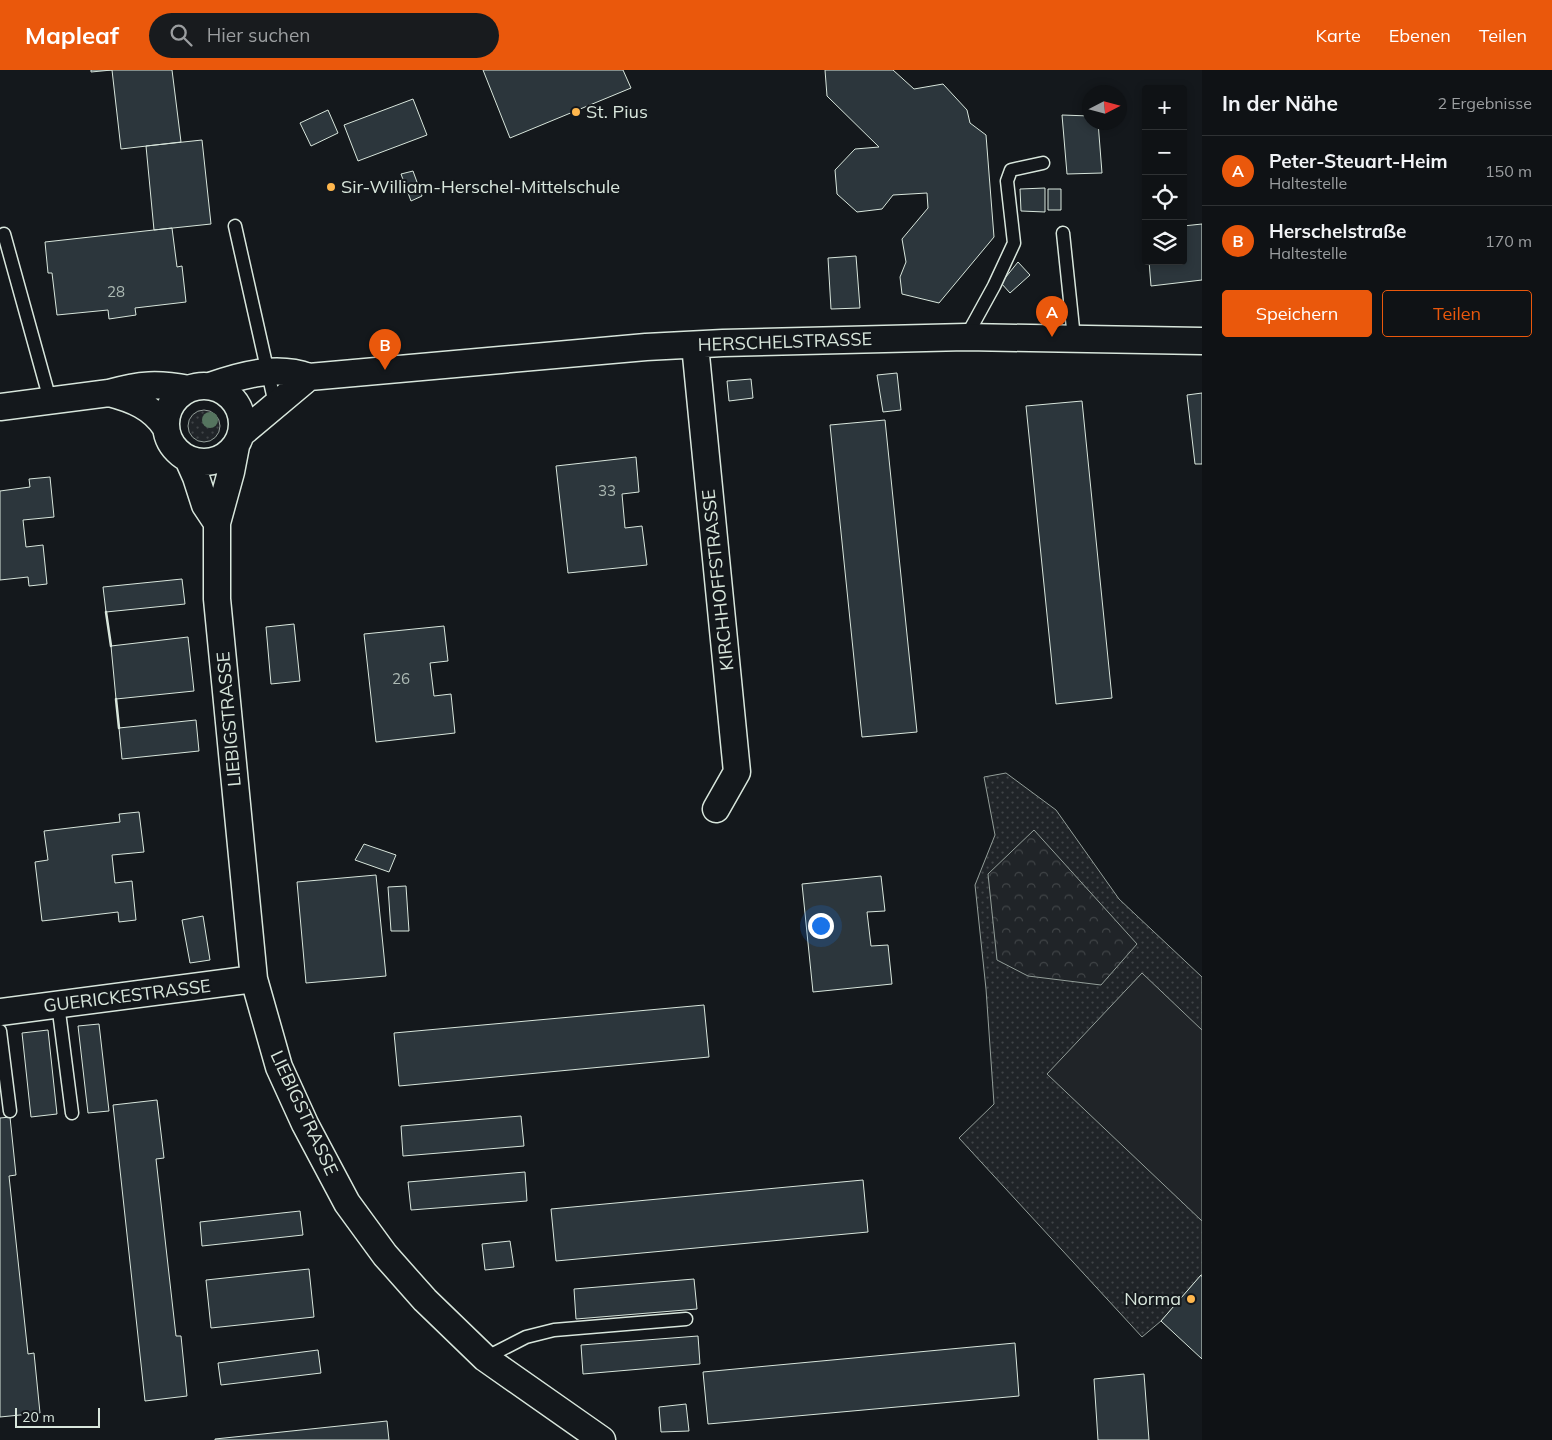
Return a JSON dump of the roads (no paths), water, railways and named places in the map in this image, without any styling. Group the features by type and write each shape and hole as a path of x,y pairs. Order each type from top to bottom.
{"street":[{"name":"HERSCHELSTRASSE","path":"166,428 169,409 180,394 243,376 267,372 297,372 309,377 517,358 696,345 966,337 1202,341"},
{"name":"KIRCHHOFFSTRASSE","path":"696,345 737,772 716,809"},
{"path":"109,393 138,403 159,417 176,450 188,459 204,462 221,458 275,404 309,377"},
{"name":"HERSCHELSTRASSE","path":"0,407 109,393 145,385 165,384 200,388 225,392 236,401 242,416 238,440"},
{"name":"LIEBIGSTRASSE","path":"238,440 217,523 217,599 254,979 279,1067 347,1203 385,1255 425,1300 485,1358 602,1440"},
{"path":"188,459 205,505 217,523"},
{"name":"GUERICKESTRASSE","path":"0,1012 254,979"}],"lane":[{"path":"966,337 994,286 1014,243 1007,181 1011,170 1043,164"},
{"path":"234,226 275,404"},
{"path":"1063,233 1074,338"},
{"path":"4,234 50,400"},
{"path":"58,1004 72,1113"},
{"path":"0,1031 10,1111"},
{"path":"485,1358 526,1338 554,1330 686,1319"}],"place":[{"name":"St. Pius","path":"576,112"},
{"name":"Sir-William-Herschel-Mittelschule","path":"331,187"},
{"name":"Peter-Steuart-Heim","path":"1052,337"},
{"name":"Herschelstraße","path":"385,370"},
{"name":"Norma","path":"1191,1299"}]}
